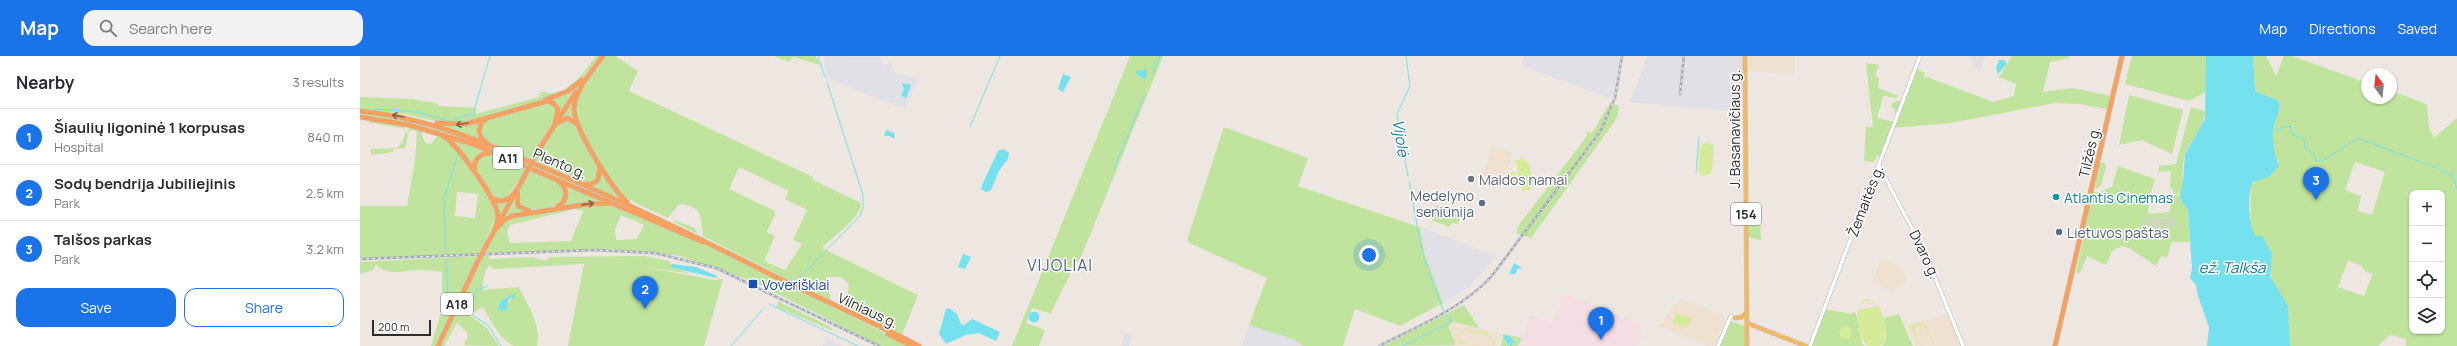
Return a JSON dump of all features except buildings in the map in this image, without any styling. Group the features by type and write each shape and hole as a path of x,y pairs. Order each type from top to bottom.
{"highway":[{"name":"A18","path":"438,346 477,263 536,154 554,125 603,56"},
{"name":"Tilžės g.","path":"2055,346 2122,56"},
{"path":"538,103 568,91 594,68"},
{"path":"578,126 574,106 583,83"},
{"path":"420,120 460,125 548,101 555,104 558,112 554,125"},
{"name":"Plento g.","path":"360,112 420,120 490,146 631,205 701,239"},
{"path":"490,146 481,138 479,128 485,120 499,114"},
{"name":"Plento g.","path":"360,117 422,128 460,139 701,239"},
{"path":"554,125 567,118 572,120 578,126 617,193 631,205"},
{"path":"422,128 440,134 454,144 488,193 497,211 495,229"},
{"path":"477,177 474,168 478,158 488,153 497,154"},
{"path":"571,179 587,184 595,182 601,174 599,164"},
{"path":"552,209 561,205 566,195 564,186 554,177"},
{"path":"488,193 495,200 501,202 507,200 516,191"},
{"path":"516,191 517,202 520,208 525,211 535,212"},
{"path":"495,229 509,216 599,202 624,207"},
{"name":"Vilniaus g.","path":"701,239 912,346"},
{"name":"Vilniaus g.","path":"701,239 803,291 919,346"}],"main road":[{"name":"J. Basanavičiaus g.","path":"1745,56 1747,346"},
{"name":"Žemaitės g.","path":"1810,346 1920,56"},
{"name":"Dvaro g.","path":"1879,166 1924,250 1963,346"},
{"path":"1735,318 1742,318 1747,312"},
{"path":"1718,346 1731,316"},
{"path":"1747,323 1806,346"}],"shaded area":[{"path":"824,56 880,57 883,65 891,62 894,72 918,79 906,107 897,106 826,78"},
{"path":"1525,56 1617,56 1620,58 1614,97 1611,99 1521,65"},
{"path":"1647,56 1743,56 1743,98 1733,97 1731,111 1629,102 1644,68"},
{"path":"1749,56 1795,56 1795,74 1749,71"},
{"path":"1971,56 1986,56 1980,70 1973,67 1975,63 1969,61"},
{"path":"1493,145 1513,152 1502,185 1482,176"},
{"path":"1422,228 1496,256 1471,286 1443,303 1425,255 1420,230"},
{"path":"1881,258 1897,264 1908,279 1891,292 1872,282"},
{"path":"1564,294 1640,324 1642,339 1636,346 1520,346 1530,315 1553,322"},
{"path":"1682,300 1726,316 1714,346 1708,346 1659,326 1678,301"},
{"path":"1948,314 1960,346 1915,346 1907,325"},
{"path":"1453,322 1501,334 1497,346 1448,346 1450,345 1448,327"},
{"path":"1249,325 1295,340 1303,346 1242,346"},
{"path":"1125,334 1132,336 1129,346 1121,346"},
{"path":"827,338 843,346 823,346"}],"green space":[{"path":"596,56 600,56 579,82 561,94 468,122 439,122 404,114 360,109 360,97 412,99 435,103 440,106 477,108 476,114 539,97 541,92 552,93 567,88 578,79"},
{"path":"606,56 615,56 638,71 629,91 813,177 813,180 861,203 860,209 851,221 822,248 918,295 902,335 900,335 839,304 845,307 849,284 841,277 826,277 831,301 837,305 703,236 701,218 699,213 692,207 679,204 668,218 635,203 617,191 593,152 575,111 578,96 582,88","holes":["739,167 789,191 785,199 807,210 793,240 802,244 785,270 764,261 775,236 767,232 775,215 775,211 729,189"]},
{"path":"773,56 816,56 820,65 793,57 789,62"},
{"path":"1130,56 1163,56 1079,262 1076,262 1051,314 1032,308 1026,323 1045,330 1039,346 1012,346"},
{"path":"2012,56 2069,56 2069,58 2050,62 2043,92 2072,88 2111,96 2107,109 2079,104 2055,103 1950,123 1893,128 1915,68 1925,73 1924,78 1927,77 1993,102 2014,96 2016,84 1999,77"},
{"path":"2132,56 2206,56 2206,92 2189,101 2125,84"},
{"path":"2253,56 2266,56 2276,76 2284,56 2292,56 2361,81 2361,104 2397,104 2397,93 2427,104 2429,128 2434,138 2457,118 2457,346 2406,346 2406,339 2390,335 2378,346 2290,346 2288,306 2275,287 2256,236 2250,230 2251,185 2256,180 2269,177 2279,166 2274,149 2273,135 2279,112 2279,101 2255,91","holes":["2355,162 2385,172 2372,215 2358,211 2361,196 2345,190","2348,261 2362,266 2366,272 2373,274 2364,296 2338,287"]},
{"path":"1866,63 1879,65 1875,76 1879,78 1878,88 1899,96 1897,98 1883,96 1877,118 1894,122 1882,156 1877,155 1874,162 1864,161 1866,127 1873,127"},
{"path":"579,85 559,114 549,100"},
{"path":"2129,95 2183,110 2172,154 2142,140 2119,145"},
{"path":"574,97 575,121 567,117 560,118"},
{"path":"1902,101 1897,114 1894,112 1895,108 1891,108 1892,103"},
{"path":"550,102 557,109 555,118 534,156 558,123 565,119 576,125 599,167 595,181 584,182 488,142 480,134 481,125 488,119"},
{"path":"1610,103 1612,103 1605,121 1572,172 1522,236 1516,233 1519,225 1587,136 1586,132 1592,133"},
{"path":"1614,104 1619,106 1617,118 1531,238 1523,236 1597,139"},
{"path":"2191,107 2205,111 2204,117 2202,124 2184,158 2183,186 2181,195 2174,194 2173,189 2170,188 2171,171 2158,172 2159,166 2176,164"},
{"path":"360,113 407,121 451,133 578,184 701,240 477,144 426,128 360,116"},
{"path":"482,120 479,124 481,140 443,125"},
{"path":"370,121 405,127 405,129 372,123 369,124"},
{"path":"1224,127 1308,158 1298,186 1422,228 1420,230 1425,255 1443,303 1400,326 1355,309 1343,346 1303,346 1295,340 1249,325 1267,278 1189,243 1187,240"},
{"path":"409,128 421,130 424,141 427,144 432,143 437,136 440,135 458,149 491,200 497,216 480,254 360,259 360,206 407,206 415,160 417,132 414,130 409,131 405,148 393,149 393,152 372,155 370,152 371,149 397,148 402,143 406,130 407,135","holes":["457,192 478,194 475,218 455,216"]},
{"path":"448,137 489,152 482,153 473,169 458,146"},
{"path":"1706,142 1712,145 1714,143 1712,172 1706,176 1701,175 1698,170 1699,148"},
{"path":"491,154 557,181 562,185 565,198 549,208 537,210 519,206 517,197 524,173 506,199 496,199 489,192 475,168 480,156"},
{"path":"1521,158 1528,162 1534,184 1529,190 1522,191 1515,159 1517,161"},
{"path":"2103,162 2106,166 2101,186 2095,189 2099,163"},
{"path":"2118,166 2155,179 2150,195 2148,214 2170,212 2170,199 2174,195 2180,196 2182,202 2188,210 2190,242 2172,242 2167,258 2161,256 2156,266 2129,248 2121,246 2112,251 2106,265 2087,256 2080,273 2076,273 2093,192 2099,192 2112,187","holes":["2173,217 2170,229 2153,229 2143,221 2148,218"]},
{"path":"602,171 621,199 589,185 600,179"},
{"path":"1515,172 1518,183 1512,185 1509,173"},
{"path":"563,183 608,202 592,201 561,206 566,201"},
{"path":"515,196 517,205 525,212 503,218"},
{"path":"510,199 499,220 493,200"},
{"path":"607,203 702,242 911,346 881,346 752,281 680,256 610,249 484,254 499,228 509,218","holes":["575,209 583,211 571,241 510,243 507,231 510,225","621,215 644,225 637,239 616,240 615,229"]},
{"path":"1435,205 1461,216 1458,224 1452,223 1449,227 1432,220"},
{"path":"2173,217 2177,225 2163,230 2148,228 2144,225 2143,220 2148,218"},
{"path":"673,220 695,228 698,234 674,222"},
{"path":"1748,221 1760,221 1761,240 1748,237"},
{"path":"479,256 436,346 431,346 444,302 442,296 442,272 420,270 391,272 381,269 376,265 373,270 360,274 360,262"},
{"path":"483,256 489,256 489,259 532,257 545,261 550,257 646,256 669,261 673,268 692,274 639,266 715,280 723,279 704,346 568,346 584,264 493,269 489,265 485,272 482,290 519,287 536,323 538,338 537,346 515,346 510,344 496,330 483,307 469,315 486,327 499,346 465,345 464,343 468,338 467,332 457,323 444,346 439,346","holes":["513,295 503,311 498,308 505,298"]},
{"path":"1866,299 1872,301 1877,306 1871,301 1866,301 1860,305"},
{"path":"778,301 831,327 833,331 777,307"},
{"path":"1464,305 1479,328 1453,322 1448,327 1455,341 1454,345 1383,346"},
{"path":"1877,306 1881,312 1886,327 1886,335 1880,346 1868,346 1864,342 1859,330 1858,310"},
{"path":"1824,309 1852,314 1853,312 1856,313 1862,343 1865,346 1810,346"},
{"path":"1676,313 1691,318 1687,328 1673,323"},
{"path":"1899,314 1913,346 1882,346 1886,339 1884,318"},
{"path":"1730,321 1745,326 1745,346 1719,346"},
{"path":"1918,322 1925,325 1935,346 1924,326 1918,324 1914,329 1921,346 1910,327"},
{"path":"1844,326 1850,327 1852,334 1850,335 1850,339 1841,339 1839,331"},
{"path":"1465,329 1483,332 1491,336 1493,339 1490,336 1465,330 1458,334 1461,342 1477,346 1457,342 1459,341 1457,334"},
{"path":"1503,334 1522,338 1518,346 1512,346 1511,343 1515,344 1504,338 1510,346 1501,346"}],"water":[{"name":"ež. Talkša","path":"2206,56 2253,56 2255,91 2279,101 2279,112 2273,135 2274,149 2279,166 2269,177 2253,182 2250,194 2249,210 2253,232 2256,236 2262,236 2272,253 2270,276 2288,306 2290,346 2207,346 2209,327 2198,296 2196,285 2190,278 2192,269 2188,210 2182,202 2180,196 2183,182 2185,154 2205,119"},
{"path":"1999,60 2004,60 2007,64 1998,74 1996,68"},
{"path":"1145,68 1147,71 1146,80 1136,74 1137,70 1142,71"},
{"path":"1063,74 1071,77 1063,92 1058,89"},
{"path":"902,83 911,85 906,98 901,96 904,89"},
{"path":"886,130 894,133 895,139 889,136 884,136"},
{"path":"1004,149 1009,153 1008,159 999,171 991,190 986,192 981,189 982,185 998,151"},
{"path":"963,254 971,257 965,269 958,267"},
{"path":"1514,263 1521,267 1521,269 1518,268 1515,274 1509,274"},
{"path":"672,264 696,267 717,276 716,278 673,268 671,266"},
{"path":"515,293 514,299 511,297 508,300 507,309 502,311 498,308 502,300"},
{"path":"949,308 957,314 961,324 964,325 972,319 1000,332 996,341 979,333 966,335 946,344 939,334 946,309"},
{"path":"1032,312 1036,312 1038,313 1038,321 1032,322 1029,319 1029,315"},
{"path":"1505,335 1509,336 1516,344 1512,343 1512,346 1510,346 1504,339"}],"waterway":[{"path":"472,117 490,56"},
{"path":"818,56 825,77"},
{"path":"970,127 1000,56"},
{"path":"1153,72 1160,56"},
{"name":"Vijolė","path":"1406,56 1410,86 1397,114 1408,176"},
{"path":"795,282 860,216 863,208 863,195 827,82"},
{"path":"1114,169 1144,96"},
{"path":"374,109 417,112 446,120"},
{"path":"455,119 471,114"},
{"path":"2273,131 2290,126 2293,135 2304,139 2305,148 2313,153 2317,161 2321,160"},
{"path":"1696,173 1699,137"},
{"path":"2323,160 2358,138 2452,174 2457,189"},
{"path":"446,254 444,199 458,155"},
{"name":"Vijolė","path":"1409,182 1423,256 1428,269"},
{"path":"446,259 448,297 451,302"},
{"name":"Vijolė","path":"1429,273 1443,310"},
{"path":"466,311 477,290 488,286"},
{"path":"769,304 858,346"},
{"path":"731,346 764,308"},
{"path":"462,309 488,325 501,346"},
{"name":"Vijolė","path":"1402,346 1452,321 1446,315"}],"railway":[{"path":"1379,346 1453,308 1491,277 1600,132 1615,98 1622,56"},
{"path":"1680,94 1684,56"},
{"path":"360,259 594,250 655,253 716,268 879,346"}],"place":[{"name":"Maldos namai","path":"1471,179"},
{"name":"Atlantis Cinemas","path":"2056,197"},
{"name":"Talšos parkas","path":"2316,200"},
{"name":"Medelyno seniūnija","path":"1482,203"},
{"name":"Lietuvos paštas","path":"2059,232"},
{"name":"Voveriškiai","path":"753,284"},
{"name":"Sodų bendrija Jubiliejinis","path":"645,309"},
{"name":"Šiaulių ligoninė 1 korpusas","path":"1601,340"}],"district":[{"name":"VIJOLIAI","path":"1060,265"}]}
